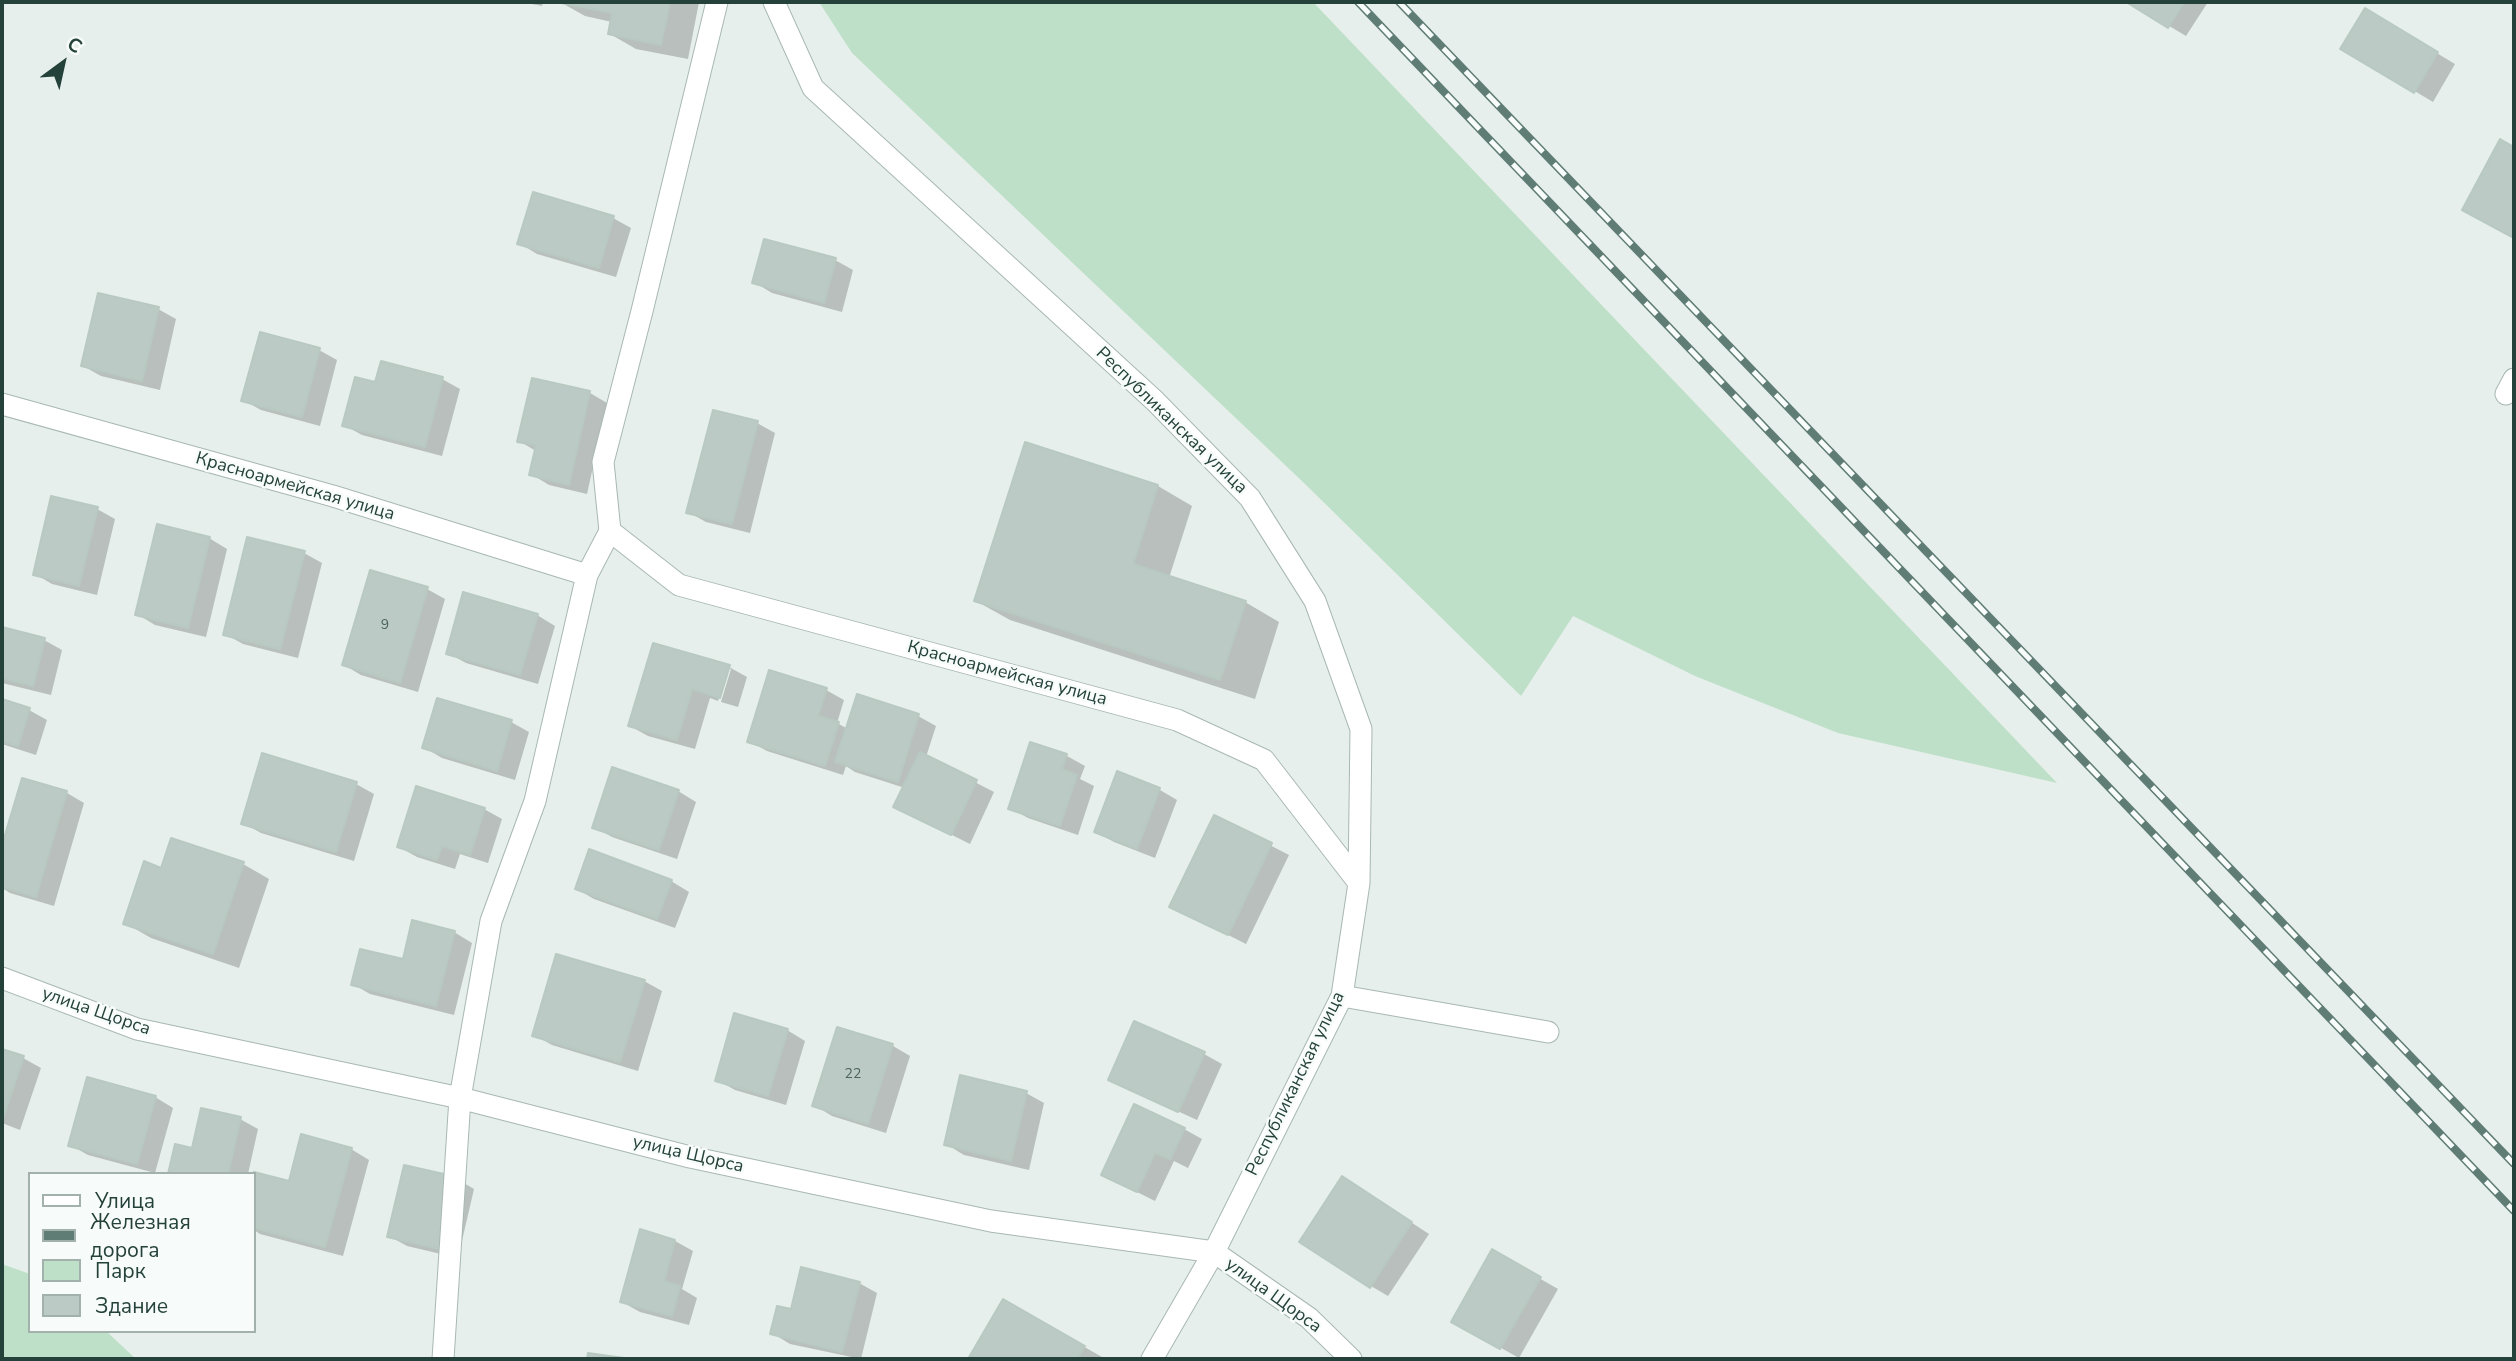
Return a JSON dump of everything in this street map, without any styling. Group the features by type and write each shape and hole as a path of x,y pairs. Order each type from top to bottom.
{"street":[{"path":"443,1359 460,1098 491,921 535,801 587,575 610,531 603,462 646,298 717,2"},
{"name":"Республиканская улица","path":"775,2 813,88 1155,401 1250,498 1315,601 1361,729 1359,883 1342,996 1214,1252 1152,1359"},
{"name":"Красноармейская улица","path":"2,404 332,496 587,575"},
{"name":"Красноармейская улица","path":"610,531 679,585 1177,720 1264,760 1359,883"},
{"name":"улица Щорса","path":"2,978 137,1029 460,1098 690,1157 978,1218 1214,1252 1309,1318 1351,1359"},
{"path":"1342,996 1548,1032"}],"green space":[{"path":"819,2 1313,2 2057,783 1838,733 1695,676 1573,616 1521,696 1304,483 852,53"},
{"path":"2,1264 28,1273 28,1333 108,1333 136,1359 2,1359"}],"building":[{"path":"557,2 670,2 661,45 608,34 612,13"},
{"path":"2126,2 2184,2 2168,28"},
{"path":"2365,8 2438,52 2414,93 2340,49"},
{"path":"2500,139 2514,147 2514,238 2462,210"},
{"path":"533,192 614,216 599,268 517,244"},
{"path":"764,239 836,258 824,303 752,283"},
{"path":"98,293 159,307 142,381 81,366"},
{"path":"260,332 320,348 302,417 241,401"},
{"path":"381,361 443,377 425,447 342,426 355,377 375,382"},
{"path":"532,378 590,391 569,485 529,475 536,445 517,442"},
{"path":"713,410 758,421 732,524 686,513"},
{"path":"1025,442 1158,485 1133,564 1246,601 1220,680 974,601"},
{"path":"51,496 98,507 79,586 33,575"},
{"path":"157,524 210,537 188,628 135,615"},
{"path":"247,537 305,551 280,649 223,635"},
{"path":"370,570 428,587 400,683 342,665"},
{"path":"463,592 538,614 520,675 446,654"},
{"path":"2,627 45,638 33,686 2,678"},
{"path":"653,643 730,665 720,698 692,689 677,740 628,726"},
{"path":"769,670 827,688 818,716 839,722 825,766 747,742"},
{"path":"857,694 919,714 898,782 835,762"},
{"path":"437,698 512,720 497,771 422,748"},
{"path":"2,699 30,708 18,746 2,741"},
{"path":"1030,742 1067,754 1062,769 1077,775 1060,826 1008,809"},
{"path":"920,752 977,780 951,835 893,807"},
{"path":"262,753 357,782 336,852 241,824"},
{"path":"612,767 679,790 659,850 592,828"},
{"path":"1117,771 1160,788 1137,849 1094,832"},
{"path":"22,778 67,791 36,897 2,887 2,845"},
{"path":"416,786 485,808 470,855 442,846 437,860 397,847"},
{"path":"1214,815 1272,843 1228,935 1169,907"},
{"path":"171,838 244,862 213,954 123,924 144,861 161,868"},
{"path":"589,849 672,880 657,919 575,889"},
{"path":"412,920 455,931 436,1006 351,985 360,949 403,959"},
{"path":"556,954 645,980 620,1062 532,1036"},
{"path":"734,1013 788,1029 768,1096 715,1081"},
{"path":"1134,1021 1205,1052 1178,1112 1108,1080"},
{"path":"837,1027 893,1044 868,1124 812,1106"},
{"path":"2,1049 24,1056 2,1121"},
{"path":"960,1075 1027,1091 1011,1161 944,1145"},
{"path":"87,1077 156,1096 137,1164 68,1146"},
{"path":"1134,1104 1185,1128 1170,1159 1155,1153 1137,1192 1101,1175"},
{"path":"201,1108 241,1117 228,1172 168,1172 175,1144 192,1148"},
{"path":"301,1134 352,1148 325,1247 256,1229 256,1173 289,1181"},
{"path":"404,1165 457,1177 440,1249 387,1237"},
{"path":"1342,1176 1412,1222 1370,1288 1299,1242"},
{"path":"640,1229 675,1240 664,1281 680,1286 672,1316 620,1302"},
{"path":"1492,1249 1541,1277 1500,1349 1451,1322"},
{"path":"801,1267 860,1282 842,1352 770,1334 777,1306 791,1309"},
{"path":"1003,1299 1085,1346 1077,1359 968,1359"},
{"path":"588,1353 631,1359 587,1359"}],"railway":[{"path":"1358,2 2514,1211"},
{"path":"1399,2 2514,1164"}]}
